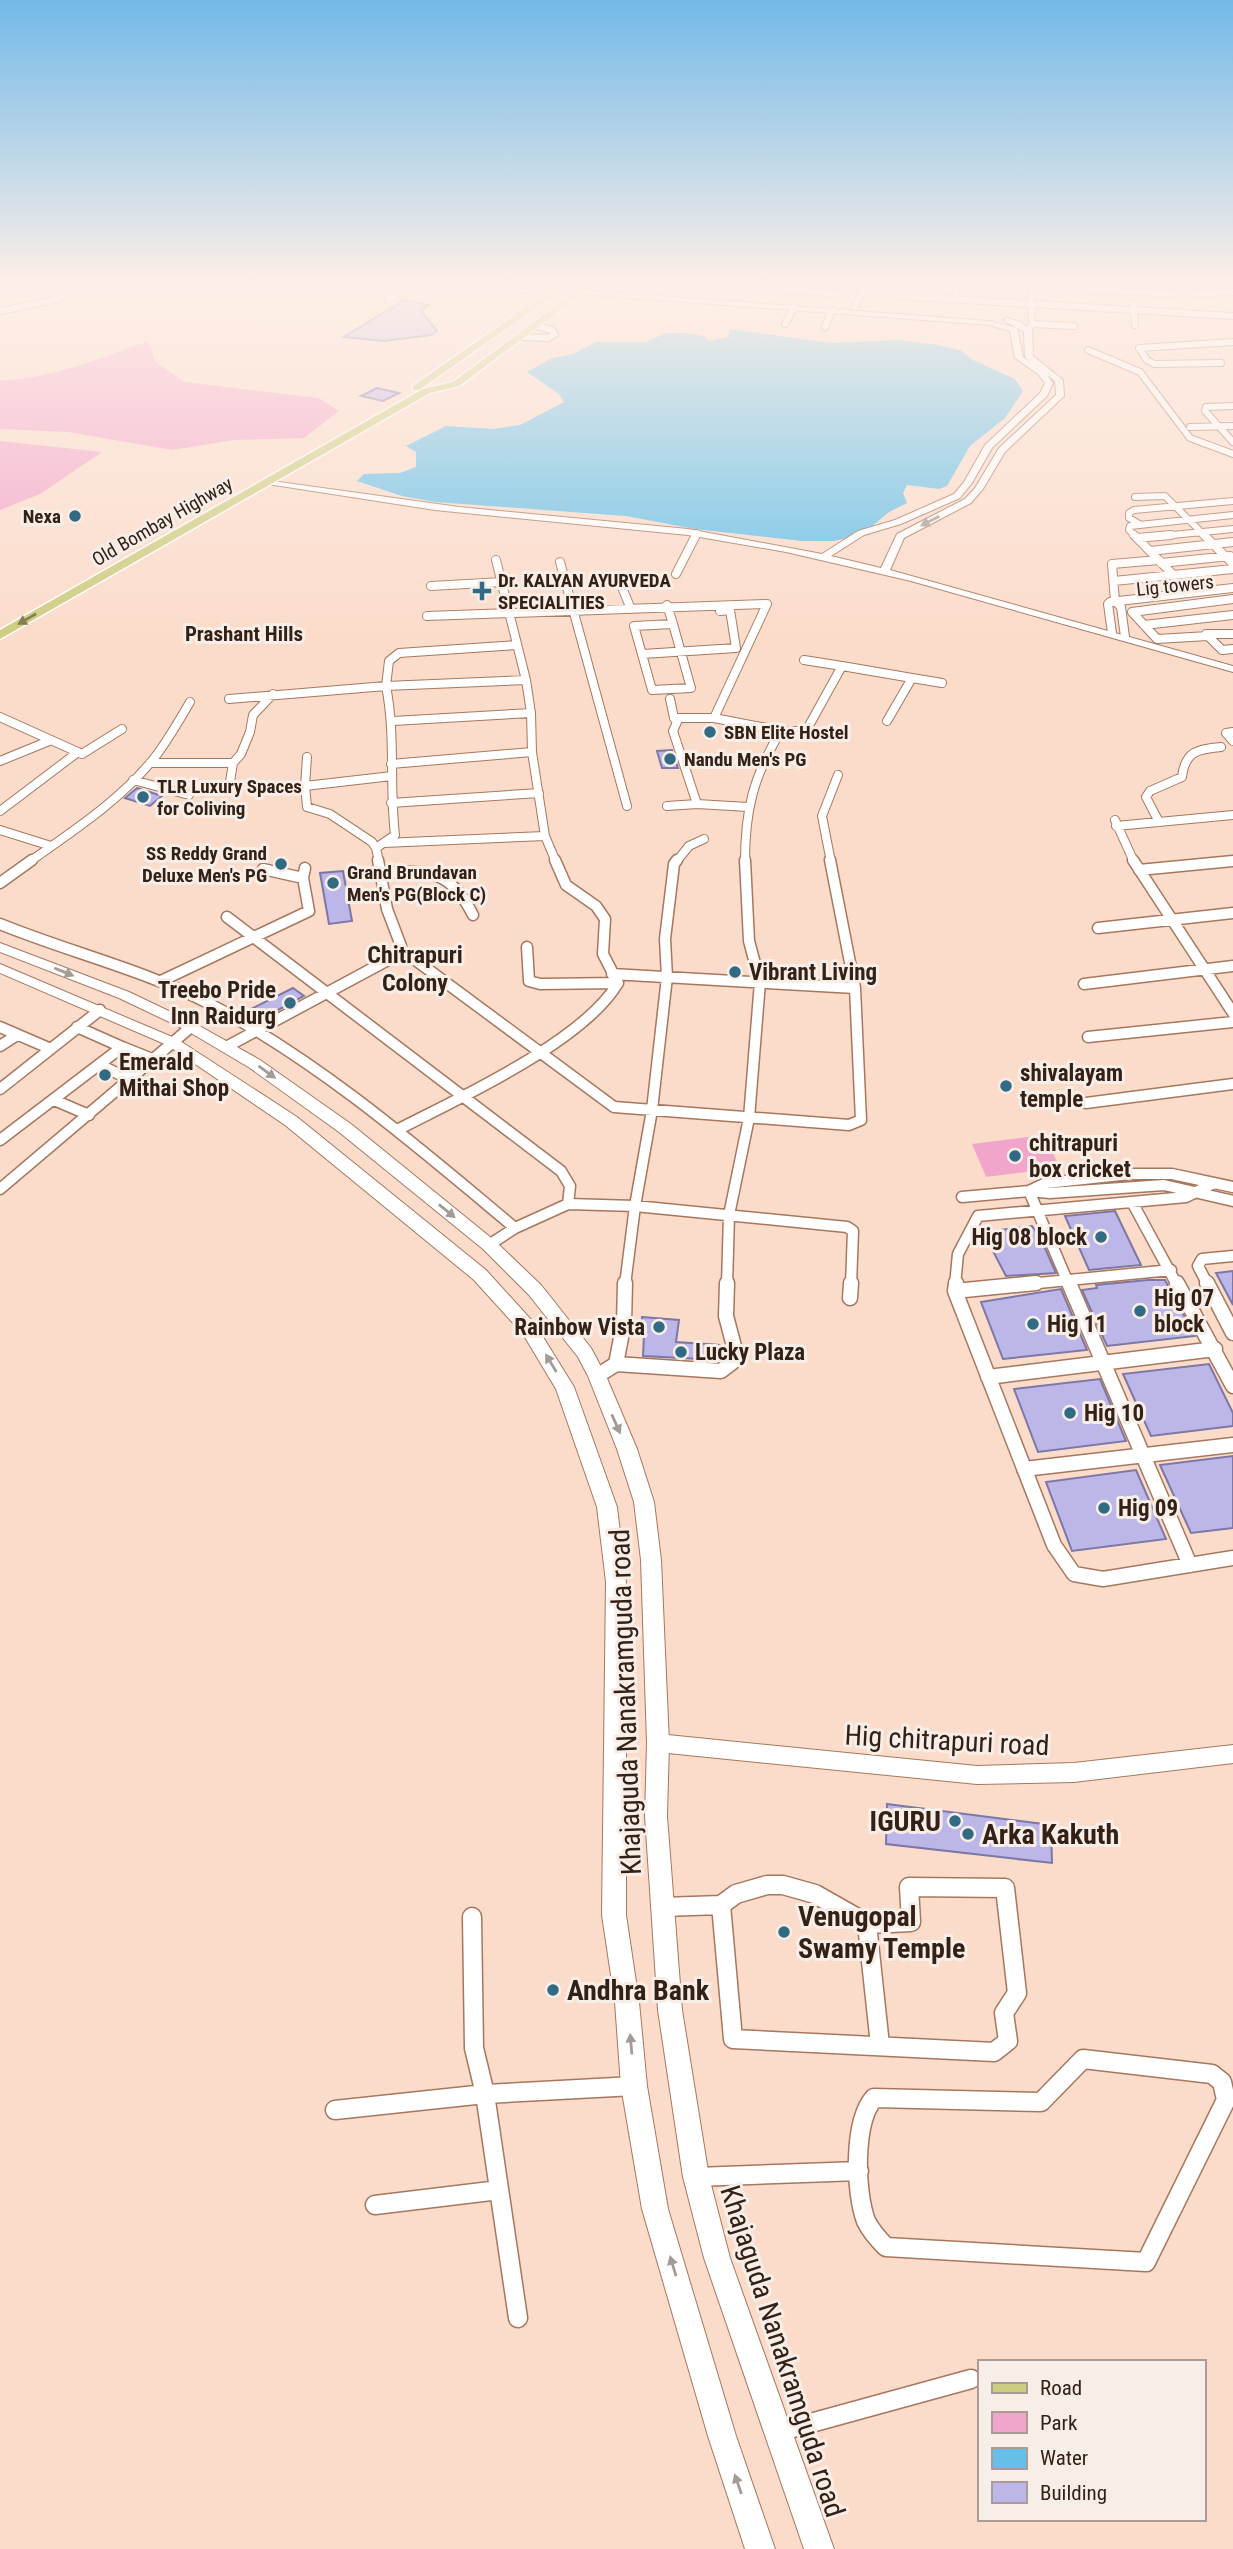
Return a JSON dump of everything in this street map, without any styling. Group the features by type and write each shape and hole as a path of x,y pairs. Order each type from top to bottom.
{"main road":[{"path":"0,622 388,404"},
{"name":"Old Bombay Highway","path":"0,635 403,404"},
{"name":"Khajaguda Nanakramguda road","path":"0,947 124,995 228,1046 345,1128 489,1245 535,1290 585,1353 597,1376 627,1449 644,1502 651,1560 657,1743 656,1816 663,1908 677,2068 696,2177 717,2258 819,2549"},
{"name":"Khajaguda Nanakramguda road","path":"0,968 172,1042 291,1121 480,1275 529,1329 565,1387 607,1507 616,1582 614,1915 627,2002 635,2086 655,2208 722,2436 760,2549"}],"street":[{"path":"822,558 861,533 933,508 957,496 968,483 988,447 1033,404"},
{"path":"884,573 900,536 968,501 984,484 1001,451 1052,404"},
{"path":"1164,404 1190,438 1233,454"},
{"path":"1233,406 1205,409 1233,442"},
{"path":"1190,427 1233,426"},
{"path":"265,483 461,510 697,533 884,573 1112,633 1233,669"},
{"path":"1135,498 1162,495 1212,544 1229,556 1233,564"},
{"path":"957,496 968,501"},
{"path":"1139,524 1129,518 1129,513 1134,510 1233,501"},
{"path":"1190,592 1128,528 1139,524 1233,515"},
{"path":"884,526 905,534"},
{"path":"1137,538 1233,528"},
{"path":"676,574 697,533"},
{"path":"1150,551 1233,542"},
{"path":"1113,554 1114,581 1125,637"},
{"path":"1112,564 1229,556"},
{"path":"397,1130 540,1051 612,998 615,979 603,954 604,919 596,906 566,885 544,836 531,752 531,713 526,680 496,559"},
{"path":"560,562 627,806"},
{"path":"1114,581 1233,569"},
{"path":"431,586 502,582"},
{"path":"620,582 630,607"},
{"path":"1112,633 1108,604 1233,588"},
{"path":"1233,597 1133,610 1157,639 1233,634"},
{"path":"1176,603 1233,661"},
{"name":"Lig towers","path":"1118,604 1176,603"},
{"path":"668,609 767,604 714,718"},
{"path":"427,616 630,607 730,610 736,648 643,654"},
{"path":"668,609 673,624 691,688 652,690 634,626 673,624"},
{"path":"1144,625 1233,615"},
{"path":"379,846 395,835 391,803 393,721 386,686 388,661 399,653 517,645"},
{"path":"1222,650 1233,649"},
{"path":"804,660 942,683"},
{"path":"674,718 714,718 771,727 778,731 806,731 842,666"},
{"path":"887,721 912,678"},
{"path":"229,699 386,686 526,680"},
{"path":"229,788 233,763 241,754 250,732 253,715 273,694"},
{"path":"670,699 677,722 673,731 697,804"},
{"path":"0,883 113,799 149,764 190,702"},
{"path":"393,721 531,713"},
{"path":"0,717 82,754 122,729"},
{"path":"597,1376 616,1364 722,1371 734,1361 726,1316 729,1215 749,1118 760,982 750,941 745,902 748,807 761,765 779,734 778,731"},
{"path":"1233,732 1226,733 1233,741"},
{"path":"0,761 49,741"},
{"path":"1159,822 1146,797 1150,792 1182,777 1185,757 1192,750 1221,747"},
{"path":"0,811 78,752"},
{"path":"391,764 531,752"},
{"path":"307,757 304,796 307,807 330,814 379,846 544,836"},
{"path":"149,764 233,763"},
{"path":"401,953 414,959 614,1107 849,1125 862,1120 855,988 822,816 838,775"},
{"path":"305,786 392,776"},
{"path":"132,780 189,795"},
{"path":"391,803 539,793"},
{"path":"667,806 697,804 748,807"},
{"path":"1233,815 1116,823 1139,870 1233,1013"},
{"path":"0,830 51,846"},
{"path":"616,1364 624,1322 625,1281 635,1206 652,1111 667,977 665,939 674,864 689,846 704,839"},
{"path":"379,846 380,873 387,909 401,946 401,953"},
{"path":"1139,870 1233,862"},
{"path":"161,981 309,911 304,873 263,869"},
{"path":"380,873 429,872 448,878 465,897 473,915"},
{"path":"1098,928 1233,913"},
{"path":"227,917 325,995 561,1171 570,1186 568,1204"},
{"path":"0,924 38,940 161,981 255,1030 397,1130 515,1228"},
{"path":"527,947 529,981 540,984 667,977 855,988"},
{"path":"228,1046 401,953"},
{"path":"1084,984 1233,966"},
{"path":"0,1089 100,1010"},
{"path":"1088,1037 1233,1022"},
{"path":"0,1027 51,1049"},
{"path":"77,1027 152,1059"},
{"path":"0,1189 191,1027"},
{"path":"0,1046 17,1035"},
{"path":"0,1140 122,1047"},
{"path":"100,1065 129,1079"},
{"path":"1086,1103 1233,1084"},
{"path":"54,1100 89,1115"},
{"path":"1029,1191 1046,1183 1130,1174 1172,1174 1233,1187"},
{"path":"1214,1183 1186,1197 978,1216 958,1254 955,1291 1054,1545 1074,1574 1103,1579 1233,1559"},
{"path":"962,1197 1164,1185 1233,1201"},
{"path":"1029,1191 1190,1565"},
{"path":"1132,1202 1233,1386"},
{"path":"489,1245 515,1228 568,1204 635,1206 848,1227 853,1231 850,1298"},
{"path":"1233,1255 1202,1259 1198,1266 1233,1333"},
{"path":"955,1291 1171,1270"},
{"path":"988,1377 1215,1349"},
{"path":"1024,1469 1233,1445"},
{"name":"Hig chitrapuri road","path":"657,1743 854,1764 1020,1777 1091,1774 1233,1755"},
{"path":"663,1908 721,1905 730,1896 748,1887 766,1884 793,1885 825,1898 867,1924 911,1922 909,1887 1005,1888 1017,1993 1004,2012 1008,2041 995,2052 733,2039 721,1905"},
{"path":"472,1917 474,2048 485,2094 518,2318"},
{"path":"867,1924 880,2045"},
{"path":"1083,2059 1212,2074 1222,2082 1226,2100 1146,2262 886,2246 871,2234 864,2214 859,2171 862,2119 865,2106 874,2098 1041,2102 1083,2059"},
{"path":"335,2110 485,2094 635,2086"},
{"path":"696,2177 859,2171"},
{"path":"375,2205 499,2190"},
{"path":"778,2432 971,2379"}],"green space":[{"path":"0,404 328,404 339,411 304,438 234,440 172,450 68,432 0,429"},
{"path":"0,441 102,452 40,494 0,510"},
{"name":"chitrapuri box cricket","path":"1044,1135 1060,1168 986,1177 972,1144"}],"water":[{"path":"560,404 1014,404 1005,418 970,446 947,486 939,489 907,485 903,493 907,503 889,512 870,528 852,537 834,541 802,541 695,529 626,516 435,502 402,496 357,481 364,474 400,473 416,467 416,452 406,446 446,426 494,429 520,425"}],"building":[{"name":"Nandu Men's PG","path":"672,750 678,768 662,768 657,751"},
{"name":"TLR Luxury Spaces for Coliving","path":"137,788 162,796 150,806 125,798"},
{"path":"343,871 352,921 329,924 320,873"},
{"path":"293,988 304,996 258,1020 247,1011"},
{"name":"Hig 08 block","path":"1115,1211 1141,1265 1089,1270 1065,1216"},
{"path":"1032,1226 1040,1237 1056,1273 1006,1276 983,1232"},
{"path":"1233,1271 1233,1305 1216,1273"},
{"name":"Hig 07 block","path":"1165,1280 1195,1336 1107,1346 1082,1290 1097,1288 1096,1285"},
{"name":"Hig 11","path":"1061,1289 1087,1350 1003,1359 981,1302"},
{"path":"642,1317 679,1320 676,1342 720,1345 719,1360 643,1356 644,1335 640,1335"},
{"path":"1209,1364 1233,1413 1233,1426 1151,1436 1123,1374"},
{"name":"Hig 10","path":"1100,1379 1126,1441 1038,1452 1014,1389"},
{"path":"1233,1456 1233,1528 1191,1533 1160,1465"},
{"name":"Hig 09","path":"1136,1470 1166,1539 1072,1551 1046,1482"},
{"name":"Arka Kakuth","path":"887,1804 1051,1825 1052,1863 886,1844"}],"place":[{"name":"Nexa","path":"75,516"},
{"name":"Dr. KALYAN AYURVEDA SPECIALITIES","path":"482,591"},
{"name":"SBN Elite Hostel","path":"710,732"},
{"name":"Nandu Men's PG","path":"670,759"},
{"name":"TLR Luxury Spaces for Coliving","path":"143,797"},
{"name":"SS Reddy Grand Deluxe Men's PG","path":"281,864"},
{"name":"Grand Brundavan Men's PG(Block C)","path":"333,883"},
{"name":"Vibrant Living","path":"735,972"},
{"name":"Treebo Pride Inn Raidurg","path":"290,1003"},
{"name":"Emerald Mithai Shop","path":"105,1075"},
{"name":"shivalayam temple","path":"1006,1086"},
{"name":"chitrapuri box cricket","path":"1015,1156"},
{"name":"Hig 08 block","path":"1101,1237"},
{"name":"Hig 07 block","path":"1140,1311"},
{"name":"Hig 11","path":"1033,1324"},
{"name":"Rainbow Vista","path":"659,1327"},
{"name":"Lucky Plaza","path":"681,1352"},
{"name":"Hig 10","path":"1070,1413"},
{"name":"Hig 09","path":"1104,1508"},
{"name":"IGURU","path":"955,1821"},
{"name":"Arka Kakuth","path":"968,1834"},
{"name":"Venugopal Swamy Temple","path":"784,1932"},
{"name":"Andhra Bank","path":"553,1990"}],"district":[{"name":"Prashant Hills","path":"244,634"},
{"name":"Chitrapuri Colony","path":"415,969"}]}
